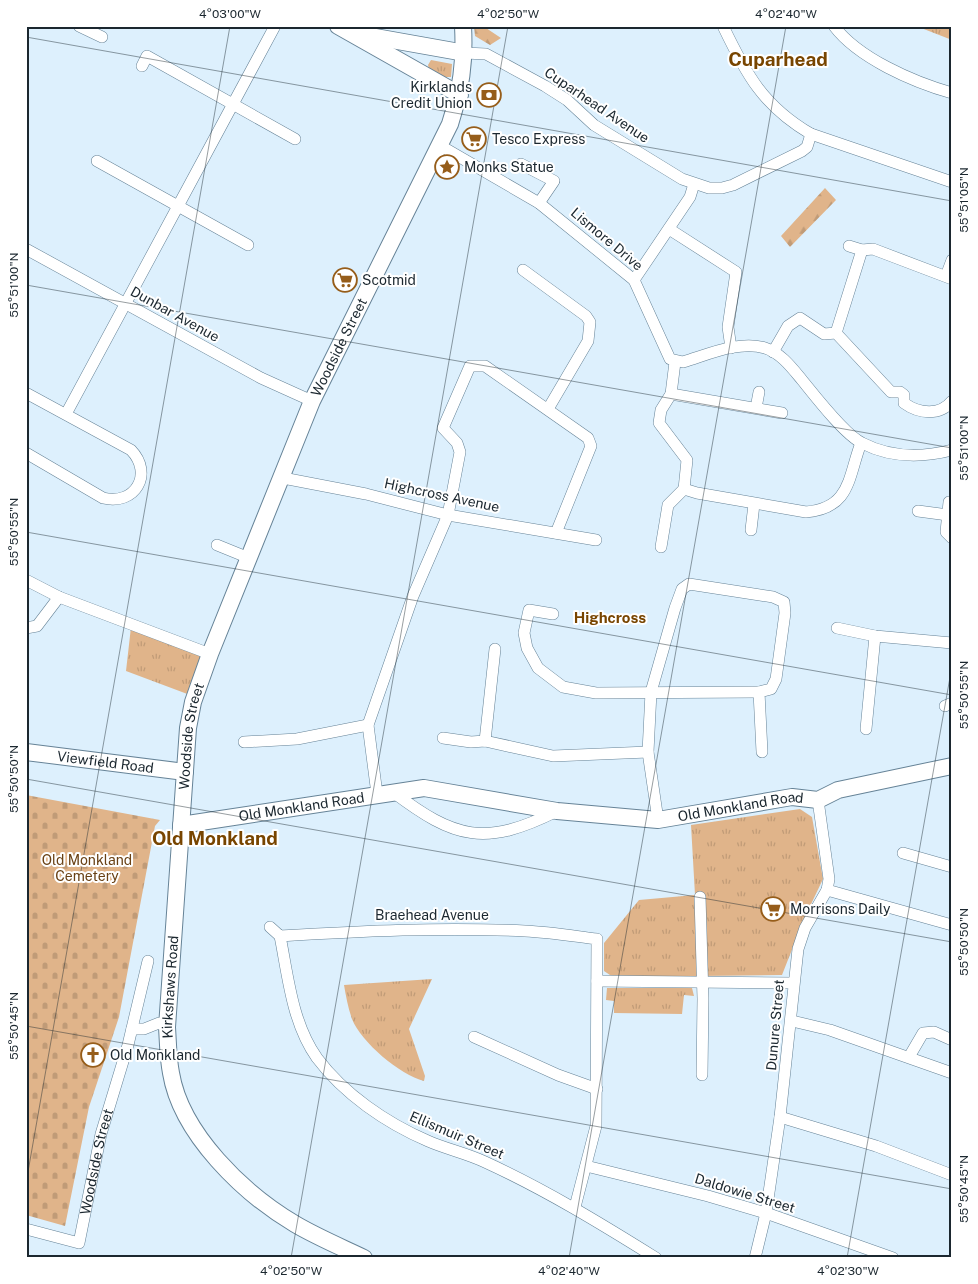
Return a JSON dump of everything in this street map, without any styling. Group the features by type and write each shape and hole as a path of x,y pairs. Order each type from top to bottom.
{"street":[{"path":"79,26 102,37"},
{"path":"66,414 180,206 275,26"},
{"name":"Woodside Street","path":"176,924 185,772 192,710 210,654 283,478 312,401 450,124 460,95 465,53 463,26"},
{"path":"723,26 746,73 772,105 792,123 811,134 952,182"},
{"path":"834,26 860,52 902,73 952,93"},
{"path":"343,29 465,53"},
{"path":"343,29 460,95"},
{"name":"Cuparhead Avenue","path":"465,53 486,54 545,86 567,100 594,125 682,179 694,184 722,188 733,185 802,152 811,134"},
{"path":"142,66 146,56 294,139"},
{"name":"Lismore Drive","path":"439,145 539,203 634,280 670,359 675,362"},
{"path":"97,161 248,245"},
{"path":"521,164 554,181 539,203"},
{"path":"634,280 690,197 694,184"},
{"path":"669,229 736,272 728,327 731,348"},
{"path":"849,246 862,250 873,249 949,278 952,260"},
{"name":"Dunbar Avenue","path":"26,249 261,378 312,401"},
{"path":"836,334 862,250"},
{"path":"522,270 586,316 590,322 588,341 548,409"},
{"path":"773,352 788,326 800,318 824,334 836,334 891,392 900,392 904,395 904,403 910,407 932,413 946,408 952,401"},
{"path":"661,547 668,505 684,489 687,460 659,424 661,410 671,394 675,362 682,362 731,348 753,346 773,352 785,360 861,443 905,456 930,456 952,450"},
{"path":"556,533 591,446 588,438 485,366 470,366 443,428 457,444 460,452 448,515 413,596 368,725 385,793 460,832 471,834 500,832 534,823 557,811"},
{"path":"756,408 759,392"},
{"path":"26,393 130,450 138,458 142,466 142,475 131,493 122,499 103,498 26,453"},
{"path":"671,394 782,414"},
{"path":"684,489 754,504 806,512 823,511 833,506 841,498 848,485 861,443"},
{"name":"Highcross Avenue","path":"283,478 366,494 448,515 596,540"},
{"path":"949,502 946,532 952,538"},
{"path":"751,530 754,504"},
{"path":"918,511 948,516"},
{"path":"217,545 249,558"},
{"path":"26,580 59,596 210,654"},
{"path":"553,614 529,610 524,633 533,660 549,678 563,688 596,694 651,692 758,692 771,689 776,679 785,613 784,602 773,597 689,584 682,589 651,692 648,752 658,820"},
{"path":"26,628 37,626 59,596"},
{"path":"837,628 875,636 952,642"},
{"path":"866,729 875,636"},
{"path":"485,741 495,649"},
{"path":"758,692 762,752"},
{"path":"244,742 297,739 368,725"},
{"path":"443,738 471,742 485,741 553,756 648,752"},
{"name":"Viewfield Road","path":"26,752 185,772"},
{"name":"Old Monkland Road","path":"181,826 424,788 557,811 658,820 792,797 818,800 838,790 952,766"},
{"name":"Dunure Street","path":"755,1258 766,1213 780,1117 792,1021 793,983 798,949 805,928 827,890 829,867 818,800"},
{"path":"903,853 952,867"},
{"path":"827,890 952,925"},
{"path":"700,897 703,981 702,1075"},
{"name":"Kirkshaws Road","path":"176,924 167,1027 171,1074 187,1114 202,1141 244,1186 270,1206 296,1224 364,1258"},
{"path":"270,927 280,936"},
{"name":"Braehead Avenue","path":"280,936 368,930 454,930 526,931 597,939 597,982"},
{"name":"Ellismuir Street","path":"280,936 295,1008 302,1027 316,1056 335,1079 377,1113 403,1129 483,1161 575,1207 656,1258"},
{"name":"Woodside Street","path":"26,1230 79,1243 101,1134 132,1029 148,961"},
{"path":"575,1207 596,1126 597,982 703,981 793,983"},
{"path":"792,1021 830,1030 952,1073"},
{"path":"132,1029 144,1029 159,1023 167,1027"},
{"path":"909,1057 923,1033 934,1032 952,1040"},
{"path":"474,1037 558,1075 597,1088"},
{"path":"780,1117 876,1146 952,1175"},
{"name":"Daldowie Street","path":"586,1166 708,1196 766,1213 893,1258"}],"green space":[{"path":"474,26 483,26 501,38 490,45 475,36"},
{"path":"916,26 952,26 952,40"},
{"path":"431,60 452,64 451,77 444,77 429,69 428,65"},
{"path":"825,188 836,200 790,247 781,236"},
{"path":"131,627 205,657 190,695 126,671"},
{"name":"Old Monkland Cemetery","path":"26,795 160,820 155,826 119,1017 89,1107 65,1226 26,1215"},
{"path":"800,809 812,817 823,879 804,919 782,975 613,977 604,971 604,943 639,900 695,895 691,825"},
{"path":"432,979 409,1029 425,1076 424,1081 414,1078 393,1065 364,1038 352,1019 344,985"},
{"path":"607,988 692,988 694,996 684,995 682,1014 614,1013 614,1001 606,1000"}],"place":[{"name":"Kirklands Credit Union","path":"489,95"},
{"name":"Tesco Express","path":"474,139"},
{"name":"Monks Statue","path":"447,167"},
{"name":"Scotmid","path":"345,280"},
{"name":"Morrisons Daily","path":"773,909"},
{"name":"Old Monkland","path":"93,1055"}],"district":[{"name":"Cuparhead","path":"778,59"},
{"name":"Highcross","path":"610,618"},
{"name":"Old Monkland","path":"215,838"}]}
